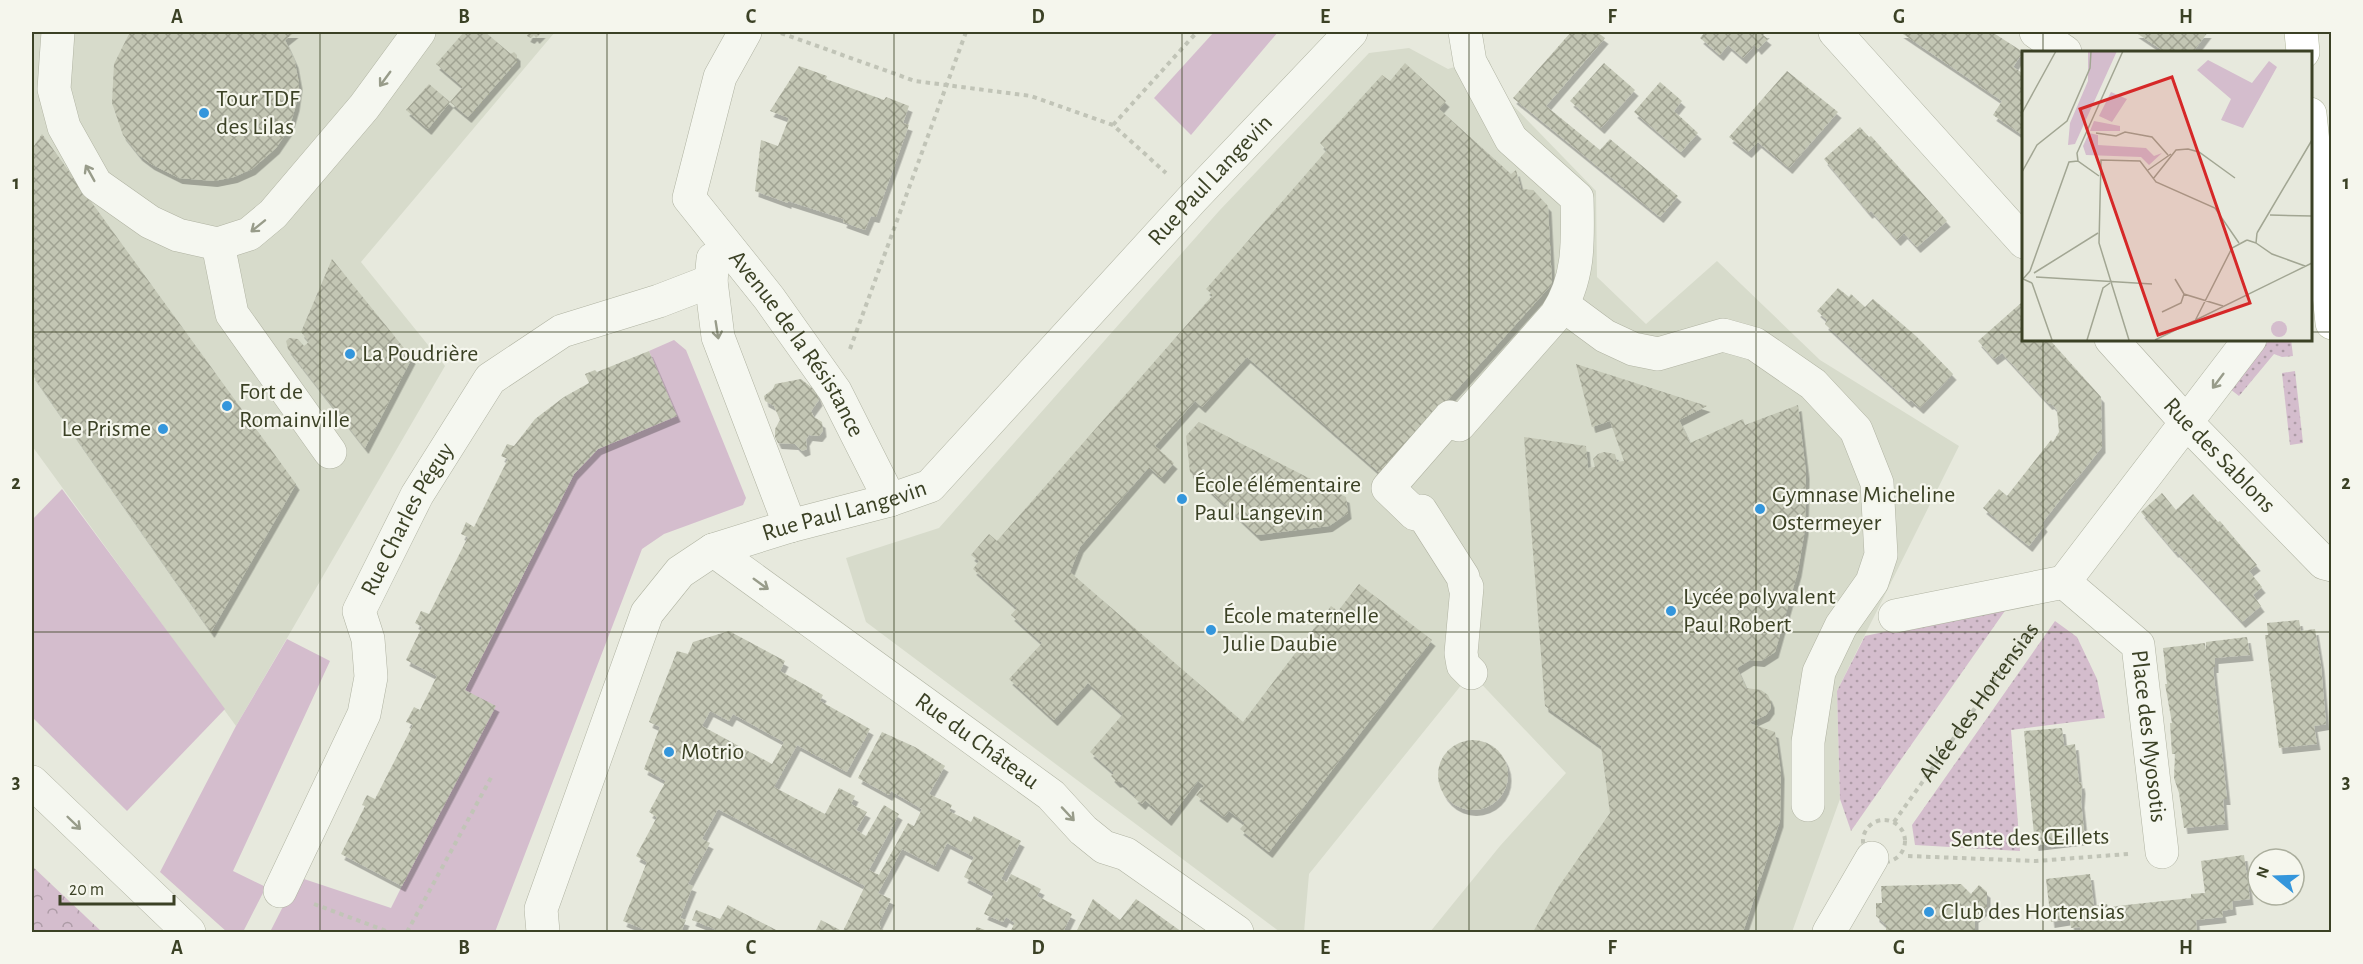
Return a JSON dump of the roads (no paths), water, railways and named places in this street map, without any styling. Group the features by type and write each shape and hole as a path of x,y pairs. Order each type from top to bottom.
{"main road":[{"path":"2301,32 2303,51"},
{"path":"2312,152 2317,246 2331,322"}],"street":[{"path":"58,32 54,89 64,127 96,184 150,222 178,235 218,244 249,234 273,214 364,107 419,32"},
{"name":"Avenue de la Résistance","path":"745,32 720,77 689,198 769,298 835,391 890,500"},
{"name":"Rue Paul Langevin","path":"542,931 541,909 647,612 680,572 713,550 790,526 890,500 930,486 1193,198 1351,32"},
{"path":"1465,32 1470,62 1511,139 1577,198 1579,251 1563,305 1460,424 1450,417 1388,488 1415,514 1421,511 1463,578 1465,587 1467,587 1461,653 1463,665 1471,673"},
{"path":"1835,32 2022,240"},
{"path":"2036,32 2064,51"},
{"path":"715,230 711,281 718,337 790,526"},
{"path":"218,244 232,314 330,452"},
{"name":"Rue Charles Péguy","path":"280,891 363,714 371,677 368,639 358,610 417,495 490,378 562,330 659,301 711,281"},
{"path":"1563,305 1605,336 1633,349 1658,354 1723,335 1755,344 1813,384 1856,430 1877,483 1881,555 1872,582 1841,626 1820,672 1808,742 1808,805"},
{"name":"Rue des Sablons","path":"2112,340 2187,423 2324,563 2331,566"},
{"path":"2064,582 2249,340"},
{"name":"Rue du Château","path":"713,550 1051,795 1083,830 1104,847 1126,854 1237,933"},
{"name":"Allée des Hortensias","path":"1895,616 2064,582"},
{"name":"Place des Myosotis","path":"2064,582 2138,645 2162,852"},
{"path":"32,782 189,933"},
{"path":"1829,933 1885,857"}],"place":[{"name":"Tour TDF des Lilas","path":"204,113"},
{"name":"La Poudrière","path":"350,354"},
{"name":"Fort de Romainville","path":"227,406"},
{"name":"Le Prisme","path":"163,429"},
{"name":"École élémentaire Paul Langevin","path":"1182,499"},
{"name":"Gymnase Micheline Ostermeyer","path":"1760,509"},
{"name":"Lycée polyvalent Paul Robert","path":"1671,611"},
{"name":"École maternelle Julie Daubie","path":"1211,630"},
{"name":"Motrio","path":"669,752"},
{"name":"Club des Hortensias","path":"1929,912"}]}
